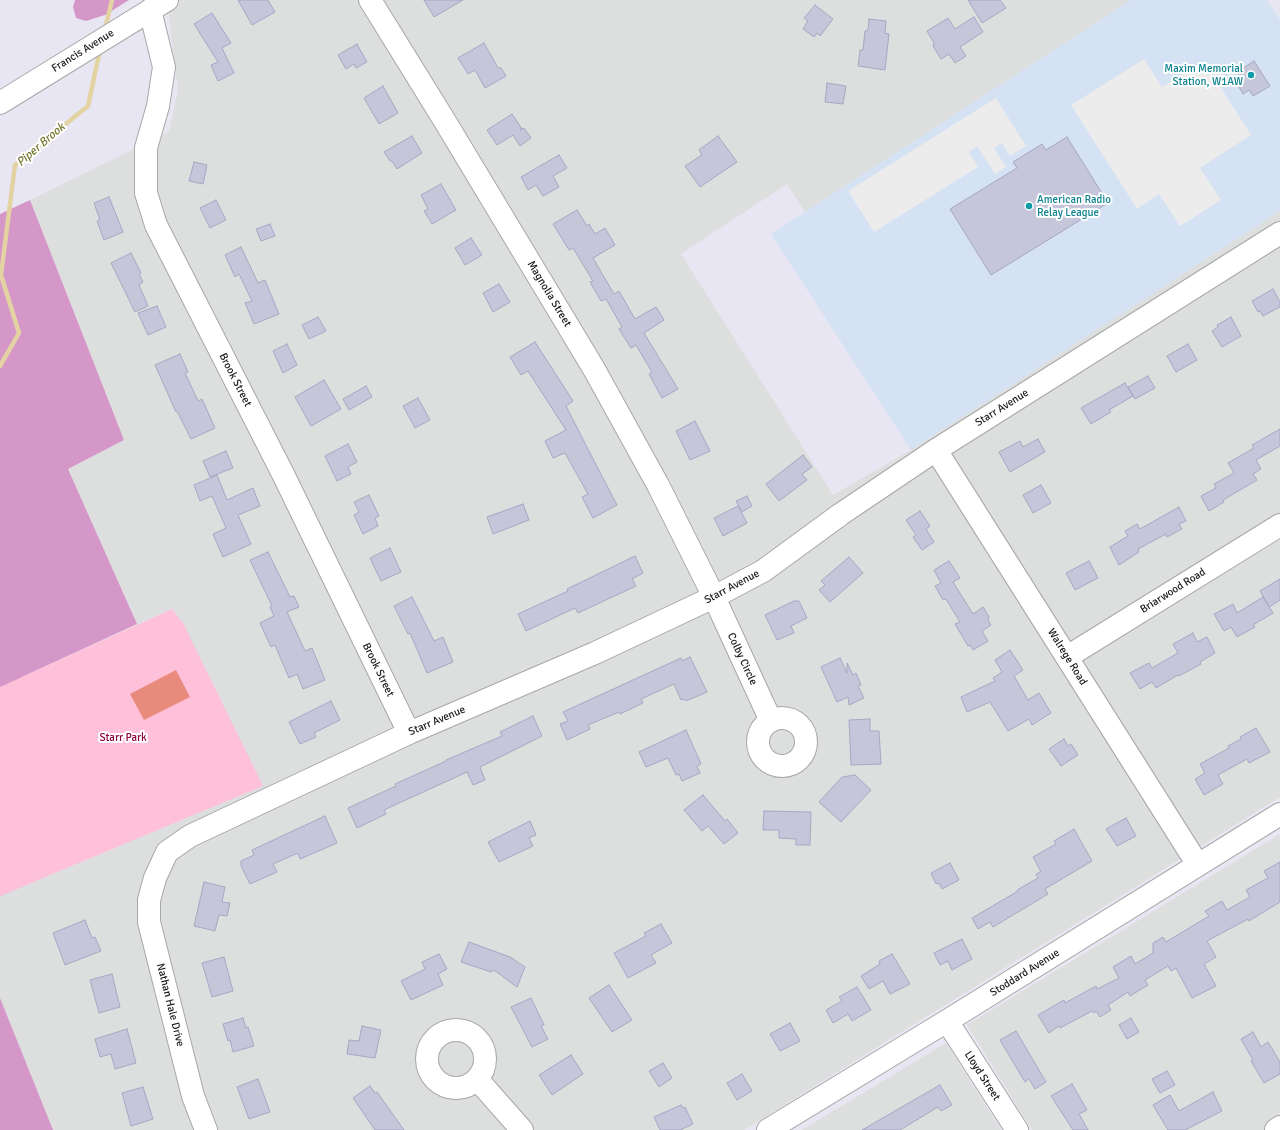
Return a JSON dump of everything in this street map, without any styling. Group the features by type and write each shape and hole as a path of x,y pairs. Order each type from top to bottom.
{"street":[{"name":"Magnolia Street","path":"370,0 594,369 658,485 714,597"},
{"name":"Francis Avenue","path":"0,102 159,5"},
{"name":"Brook Street","path":"159,5 164,67 158,106 146,148 146,193 156,225 283,474 409,733"},
{"name":"Starr Avenue","path":"155,878 167,852 190,836 409,733 595,653 714,597 763,571 841,514 936,450 1280,233"},
{"name":"Walrege Road","path":"936,450 1198,865"},
{"name":"Briarwood Road","path":"1067,657 1280,525"},
{"name":"Colby Circle","path":"714,597 771,721"},
{"name":"Stoddard Avenue","path":"768,1130 947,1021 1280,814"},
{"name":"Nathan Hale Drive","path":"155,878 149,900 149,922 193,1096 206,1130"},
{"name":"Lloyd Street","path":"947,1021 1017,1130"},
{"path":"477,1078 522,1130"},
{"path":"1276,1130 1280,1128"}],"shaded area":[{"path":"75,0 129,0 105,15 86,21 76,18 73,7"},
{"path":"171,0 1131,0 805,212 787,184 681,254 833,495 911,450 1280,211 1280,797 744,1130 53,1130 0,998 0,896 263,786 172,609 137,624 68,469 124,440 30,200 169,132 178,90 169,17"},
{"path":"1131,0 1267,0 1280,20 1280,211 911,450 771,234"},
{"path":"1144,59 1162,87 1204,61 1251,135 1200,168 1221,200 1180,226 1159,194 1137,209 1071,105"},
{"path":"996,98 1026,146 1010,156 1002,143 994,148 1006,167 995,174 977,146 969,152 978,167 874,232 848,191"},
{"path":"30,200 124,440 68,469 137,624 22,677 35,881 0,896 0,214"},
{"path":"176,670 190,697 144,720 130,694"},
{"path":"1280,834 1280,1130 1032,1130 967,1025"},
{"path":"0,998 53,1130 0,1130"},
{"path":"946,1043 1001,1130 802,1130"}],"green space":[{"name":"Starr Park","path":"172,609 183,623 263,786 0,896 0,687"}],"building":[{"path":"238,0 268,0 275,12 252,25"},
{"path":"424,0 463,0 434,17"},
{"path":"968,0 1000,0 1006,8 982,23"},
{"path":"815,5 833,19 820,36 817,33 814,37 803,29 808,21 804,18"},
{"path":"212,13 231,43 222,48 234,73 218,81 211,65 218,62 194,24"},
{"path":"974,17 983,32 960,47 966,56 955,63 949,54 941,59 933,46 934,43 927,31 948,18 955,29"},
{"path":"869,19 886,21 885,33 889,34 885,70 858,66 860,50 863,50 865,31 868,30"},
{"path":"484,43 498,68 501,68 506,76 485,88 475,70 468,74 458,58"},
{"path":"357,44 367,62 356,68 354,64 346,69 338,55"},
{"name":"Maxim Memorial Station, W1AW","path":"1254,61 1270,86 1253,96 1249,90 1243,94 1236,82 1241,79 1237,72"},
{"path":"827,83 846,86 843,104 825,102"},
{"path":"383,86 398,113 379,124 364,98"},
{"path":"512,114 522,129 524,128 531,138 520,146 513,135 497,145 487,130"},
{"path":"412,136 422,153 397,169 384,152"},
{"path":"718,136 737,162 700,187 685,166 702,155 699,150"},
{"name":"American Radio Relay League","path":"1067,137 1108,203 991,275 950,209 1017,168 1013,162 1042,144 1046,150"},
{"path":"559,155 567,168 553,176 559,187 543,196 536,185 528,190 521,177"},
{"path":"194,162 207,165 203,184 189,181"},
{"path":"441,184 456,210 432,224 424,211 428,209 421,195"},
{"path":"109,197 123,232 104,240 97,221 100,220 94,203"},
{"path":"216,200 226,220 210,228 200,208"},
{"path":"577,210 587,226 589,224 595,234 605,228 615,245 593,258 614,294 619,291 635,319 656,307 664,320 644,333 678,389 662,398 649,374 652,372 636,345 631,348 619,329 622,327 606,299 601,301 590,282 593,281 573,248 569,250 553,224"},
{"path":"270,224 275,236 261,241 256,229"},
{"path":"471,238 482,255 465,265 455,248"},
{"path":"241,247 258,283 265,280 279,314 254,324 245,303 252,301 239,274 235,277 225,255"},
{"path":"131,253 141,273 139,274 143,282 139,285 148,306 135,312 111,263"},
{"path":"499,284 510,302 493,312 483,293"},
{"path":"1273,289 1280,302 1280,307 1263,316 1260,311 1258,312 1252,301"},
{"path":"157,306 166,327 148,335 138,313"},
{"path":"318,317 326,331 309,339 302,325"},
{"path":"1231,317 1241,336 1222,347 1212,331 1218,327 1217,325"},
{"path":"535,342 573,401 566,406 617,505 593,518 582,497 588,494 565,453 553,458 545,441 566,430 528,371 521,375 510,357"},
{"path":"287,344 297,365 283,373 273,351"},
{"path":"1188,344 1197,360 1176,372 1167,356"},
{"path":"180,354 188,372 185,373 198,401 202,399 215,428 191,439 177,411 176,412 155,365"},
{"path":"1148,376 1155,388 1135,399 1128,387"},
{"path":"324,380 341,409 311,426 295,397"},
{"path":"1125,383 1133,396 1109,410 1111,412 1091,424 1081,408"},
{"path":"366,386 372,397 349,410 343,399"},
{"path":"418,398 430,420 415,428 403,406"},
{"path":"695,421 710,451 690,460 676,431"},
{"path":"1280,429 1280,446 1256,460 1261,469 1253,474 1257,480 1223,500 1224,502 1209,511 1201,496 1216,488 1214,484 1234,473 1228,463 1254,448 1252,445"},
{"path":"1038,439 1045,452 1010,472 999,452 1020,441 1023,447"},
{"path":"348,444 357,462 348,467 351,474 337,481 325,456"},
{"path":"226,451 233,468 210,477 203,461"},
{"path":"803,455 812,467 802,474 807,480 779,501 766,484"},
{"path":"217,475 227,500 253,488 260,506 238,515 251,544 223,557 213,534 226,528 212,496 200,501 194,485"},
{"path":"1041,485 1051,503 1033,513 1023,495"},
{"path":"369,495 379,516 375,518 378,526 363,534 354,515 359,512 354,502"},
{"path":"747,496 752,506 742,512 736,501"},
{"path":"523,504 529,520 493,534 487,517"},
{"path":"738,506 747,523 723,536 714,518"},
{"path":"1179,507 1186,521 1179,524 1182,529 1167,537 1166,534 1138,549 1139,552 1119,565 1110,547 1128,536 1125,531 1137,524 1140,529"},
{"path":"920,511 930,526 926,529 934,542 922,550 913,537 916,535 906,520"},
{"path":"390,548 401,572 381,581 370,558"},
{"path":"268,552 290,597 294,596 299,607 287,612 305,651 312,648 325,680 303,689 297,674 289,678 275,645 271,647 260,623 274,616 270,607 272,606 250,560"},
{"path":"635,556 643,573 632,579 636,586 578,613 575,608 526,631 518,614 568,591 567,589"},
{"path":"849,557 863,573 830,602 819,590 825,585 821,581"},
{"path":"949,561 960,578 953,582 973,614 983,607 989,617 988,620 991,625 982,631 988,641 973,650 970,645 968,646 955,624 960,622 946,599 943,600 935,586 941,583 934,570"},
{"path":"1089,561 1098,578 1075,590 1066,573"},
{"path":"1280,579 1280,600 1269,607 1260,591"},
{"path":"412,597 434,641 443,637 453,662 427,673 410,633 408,634 394,606"},
{"path":"1263,597 1273,613 1253,625 1255,627 1237,637 1231,627 1224,631 1214,614 1233,604 1237,613"},
{"path":"794,601 799,601 807,618 791,626 794,633 777,640 765,615"},
{"path":"1193,633 1197,642 1207,637 1215,653 1200,662 1201,664 1156,688 1152,682 1140,689 1130,673 1149,663 1152,668 1178,653 1173,644"},
{"path":"1010,650 1023,670 1014,676 1028,700 1039,693 1051,713 1032,725 1029,719 1008,731 990,702 967,712 961,697 995,681 993,678 1002,672 995,660"},
{"path":"690,657 707,692 686,701 684,699 681,700 674,684 641,699 643,703 620,714 619,712 588,725 590,729 567,740 560,724 568,721 563,712 681,658 682,661"},
{"path":"840,658 847,673 847,663 853,675 856,673 861,685 858,686 864,698 849,705 848,697 837,702 821,667"},
{"path":"331,701 340,720 314,733 316,737 300,744 289,722"},
{"path":"533,716 542,736 480,767 485,780 473,785 467,772 384,810 386,814 357,828 348,808 396,786 395,784 446,760 502,736 500,732"},
{"path":"870,719 870,731 879,731 881,764 851,765 849,720"},
{"path":"1256,728 1270,752 1249,763 1247,759 1218,775 1223,784 1204,795 1195,779 1205,773 1200,764 1229,748 1228,746 1241,739 1240,737"},
{"path":"686,730 701,764 697,766 700,773 682,781 679,774 676,775 668,758 646,767 639,752"},
{"path":"1064,739 1068,746 1071,744 1078,755 1061,766 1049,749"},
{"path":"855,775 871,790 841,822 819,802 842,777"},
{"path":"703,795 725,821 727,819 738,833 724,844 708,826 702,831 684,810"},
{"path":"764,811 811,812 810,845 796,845 796,839 779,838 779,830 763,830"},
{"path":"325,816 337,843 300,859 298,853 273,864 277,872 250,884 241,866 241,861 254,855 252,850"},
{"path":"1126,818 1136,836 1117,846 1106,829"},
{"path":"530,821 536,835 529,838 533,846 499,862 488,842"},
{"path":"1074,829 1092,861 1045,889 1048,894 993,927 990,922 978,929 972,918 1038,878 1036,874 1041,872 1033,857 1056,844 1054,841"},
{"path":"1280,862 1280,902 1249,921 1248,919 1207,941 1216,957 1204,964 1216,986 1192,998 1176,968 1171,971 1168,966 1145,980 1148,985 1130,996 1128,992 1108,1005 1111,1010 1100,1017 1096,1011 1094,1013 1092,1011 1060,1028 1059,1026 1049,1033 1038,1015 1064,1000 1065,1003 1096,986 1097,989 1119,978 1113,967 1131,956 1135,964 1153,953 1153,943 1163,937 1166,942 1209,916 1205,911 1222,901 1227,910 1250,897 1246,890 1268,878 1264,871"},
{"path":"950,863 959,880 942,889 939,883 936,884 931,873"},
{"path":"204,882 225,887 222,902 230,903 227,916 219,915 215,931 194,926"},
{"path":"85,920 92,938 95,937 101,951 65,965 53,933"},
{"path":"661,924 672,943 651,955 656,963 628,978 614,953 646,936 644,933"},
{"path":"962,939 972,959 952,970 948,961 940,965 934,953"},
{"path":"469,942 510,957 525,967 517,987 494,970 491,972 461,962"},
{"path":"439,954 447,969 438,974 443,985 411,1000 401,981 425,969 422,962"},
{"path":"892,954 910,984 890,994 883,981 869,989 861,976 880,964 879,961"},
{"path":"224,957 233,991 212,997 202,963"},
{"path":"112,974 120,1007 99,1013 90,980"},
{"path":"609,985 632,1020 612,1032 589,998"},
{"path":"857,987 871,1010 852,1021 848,1014 833,1023 826,1010 842,1001 839,997"},
{"path":"531,998 544,1025 541,1026 548,1039 532,1047 511,1007"},
{"path":"243,1018 246,1028 248,1027 254,1046 233,1052 230,1040 228,1041 223,1024"},
{"path":"1131,1018 1139,1032 1127,1039 1119,1025"},
{"path":"790,1023 800,1041 780,1051 770,1034"},
{"path":"362,1026 381,1030 375,1058 347,1054 349,1040 359,1041"},
{"path":"127,1029 136,1063 115,1069 111,1054 100,1057 95,1039"},
{"path":"1016,1031 1046,1082 1035,1089 1029,1079 1025,1082 1000,1040"},
{"path":"1253,1032 1261,1047 1268,1042 1280,1062 1280,1074 1264,1083 1251,1061 1253,1060 1241,1039"},
{"path":"571,1055 583,1074 552,1095 539,1075"},
{"path":"663,1063 672,1078 659,1087 649,1071"},
{"path":"1167,1071 1175,1085 1160,1093 1152,1079"},
{"path":"742,1074 752,1091 737,1100 727,1083"},
{"path":"258,1079 270,1112 249,1119 237,1087"},
{"path":"1072,1084 1087,1110 1079,1114 1088,1130 1073,1130 1051,1096"},
{"path":"940,1085 952,1105 941,1111 938,1107 900,1130 862,1130"},
{"path":"370,1086 375,1093 377,1092 404,1130 375,1130 353,1098"},
{"path":"143,1087 153,1119 131,1126 122,1093"},
{"path":"1213,1092 1222,1111 1185,1130 1168,1130 1153,1105 1170,1095 1179,1111"},
{"path":"681,1105 683,1108 685,1107 693,1124 680,1130 660,1130 654,1117"}],"waterway":[{"name":"Piper Brook","path":"105,29 112,0"},
{"name":"Piper Brook","path":"0,366 19,333 1,275 15,165 88,106 100,50"}],"place":[{"name":"Maxim Memorial Station, W1AW","path":"1251,75"},
{"name":"American Radio Relay League","path":"1029,206"}]}
